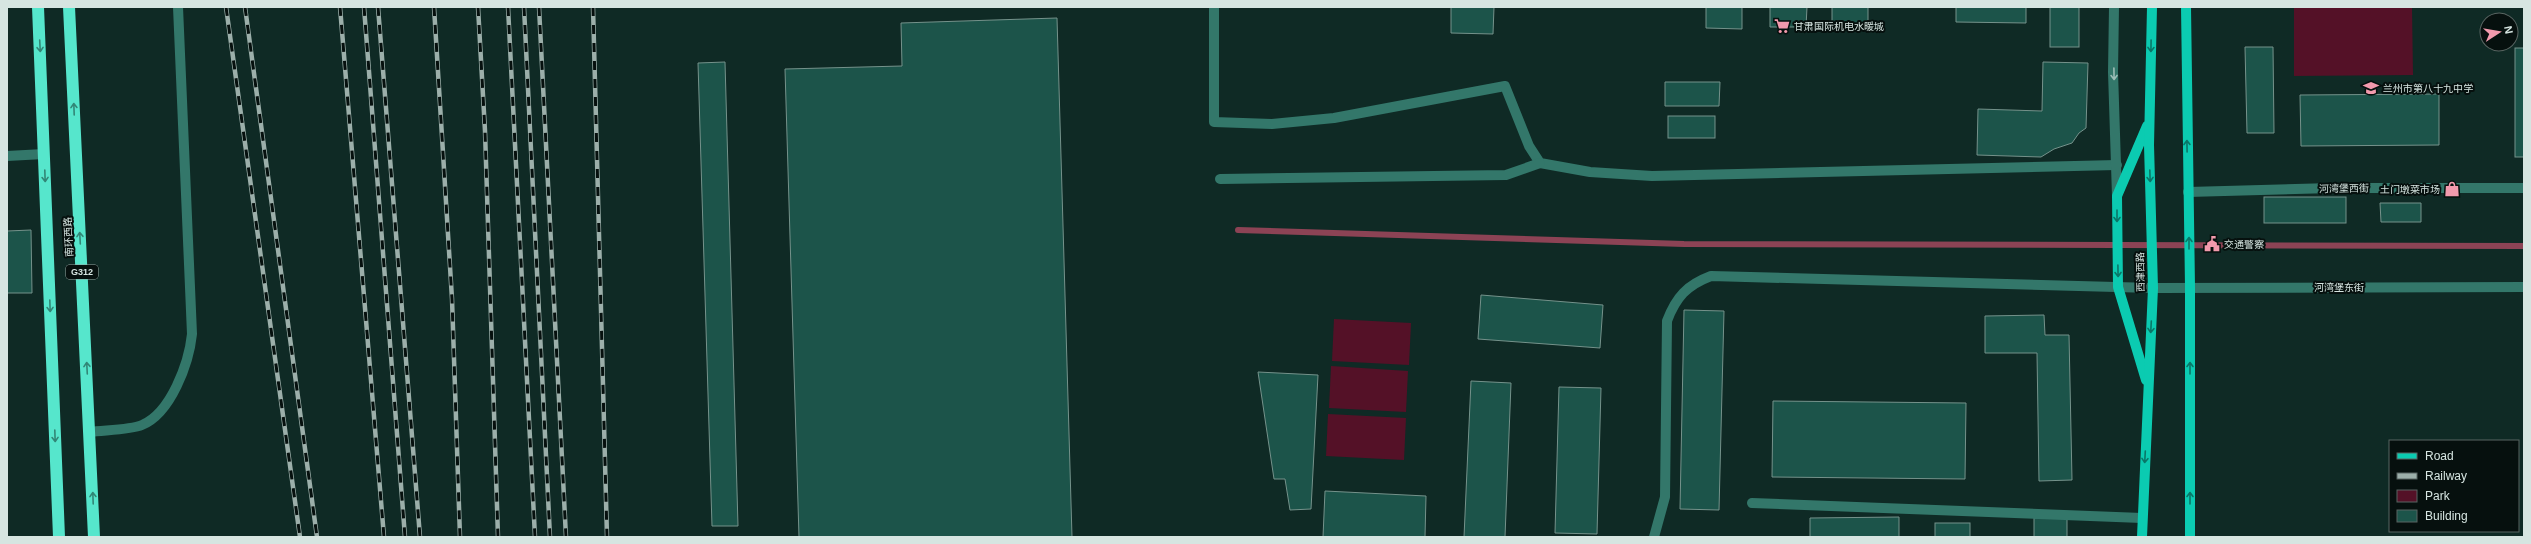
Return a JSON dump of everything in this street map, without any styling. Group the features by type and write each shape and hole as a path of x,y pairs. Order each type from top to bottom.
{"highway":[{"name":"南环西路","path":"38,7 59,537"},
{"name":"南环西路","path":"69,7 94,537"}],"main road":[{"name":"西津西路","path":"2142,537 2153,288 2149,121 2152,7"},
{"path":"2186,7 2189,213 2188,273 2190,287 2190,537"},
{"path":"2148,388 2118,287 2117,196 2149,121"}],"street":[{"path":"90,432 142,425 154,416 173,393 180,380 190,350 192,334 178,7"},
{"path":"1214,7 1214,122 1272,124 1334,118 1505,86 1529,146 1540,163"},
{"path":"2114,7 2113,72 2117,196"},
{"path":"7,156 44,154"},
{"path":"1220,179 1506,175 1540,163 1590,172 1652,176 2117,166"},
{"name":"河湾堡西街","path":"2188,192 2332,188 2524,188"},
{"name":"河湾堡东街","path":"1654,537 1664,498 1667,321 1673,305 1682,292 1695,282 1711,276 2153,288 2524,287"},
{"path":"1752,503 2142,518"}],"green space":[{"path":"2294,7 2412,7 2413,75 2294,76"},
{"path":"1334,319 1411,323 1409,365 1332,361"},
{"path":"1331,366 1408,371 1406,412 1329,408"},
{"path":"1328,414 1406,418 1404,460 1326,456"}],"building":[{"path":"1451,7 1494,7 1493,34 1451,33"},
{"path":"1706,7 1742,7 1742,29 1706,28"},
{"path":"1770,7 1807,7 1806,27 1770,27"},
{"path":"1832,7 1868,7 1868,28 1832,27"},
{"path":"1956,7 2026,7 2026,23 1956,22"},
{"path":"2050,7 2079,7 2079,47 2050,47"},
{"path":"1057,18 1072,537 799,537 785,69 902,66 901,23"},
{"path":"2245,47 2273,47 2274,133 2247,133"},
{"path":"2519,48 2524,48 2524,157 2515,157 2515,52 2519,52"},
{"path":"725,62 738,526 712,526 698,63"},
{"path":"2043,62 2088,63 2086,128 2079,133 2072,143 2054,149 2041,157 1977,155 1978,109 2042,111"},
{"path":"1665,82 1720,82 1719,106 1665,106"},
{"path":"2439,94 2439,145 2301,146 2300,95"},
{"path":"1668,116 1715,116 1715,138 1668,138"},
{"path":"2264,197 2346,197 2346,223 2264,223"},
{"path":"2380,203 2421,203 2421,222 2381,222"},
{"path":"31,230 32,293 7,293 7,231"},
{"path":"1481,295 1603,305 1600,348 1478,339"},
{"path":"1684,310 1724,311 1719,510 1680,509"},
{"path":"2044,315 2045,335 2069,335 2072,480 2039,481 2037,353 1985,353 1985,316"},
{"path":"1258,372 1318,375 1311,509 1290,510 1285,479 1274,479"},
{"path":"1471,381 1511,383 1505,537 1464,537"},
{"path":"1559,387 1601,388 1597,534 1555,533"},
{"path":"1773,401 1966,403 1965,479 1772,477"},
{"path":"1325,491 1426,496 1425,537 1323,537"},
{"path":"1899,517 1899,537 1810,537 1810,518"},
{"path":"2067,517 2067,537 2034,537 2034,518"},
{"path":"1935,523 1970,523 1970,537 1935,537"}],"waterway":[{"path":"1238,230 1684,244 2524,246"}],"railway":[{"path":"226,7 300,537"},
{"path":"245,7 317,537"},
{"path":"340,7 384,537"},
{"path":"364,7 405,537"},
{"path":"378,7 420,537"},
{"path":"434,7 452,299 460,537"},
{"path":"478,7 485,131 498,537"},
{"path":"508,7 535,537"},
{"path":"524,7 550,537"},
{"path":"539,7 566,537"},
{"path":"593,7 607,537"}],"place":[{"name":"甘肃国际机电水暖城","path":"1782,26"},
{"name":"兰州市第八十九中学","path":"2371,88"},
{"name":"土门墩菜市场","path":"2452,189"},
{"name":"交通警察","path":"2212,244"}]}
